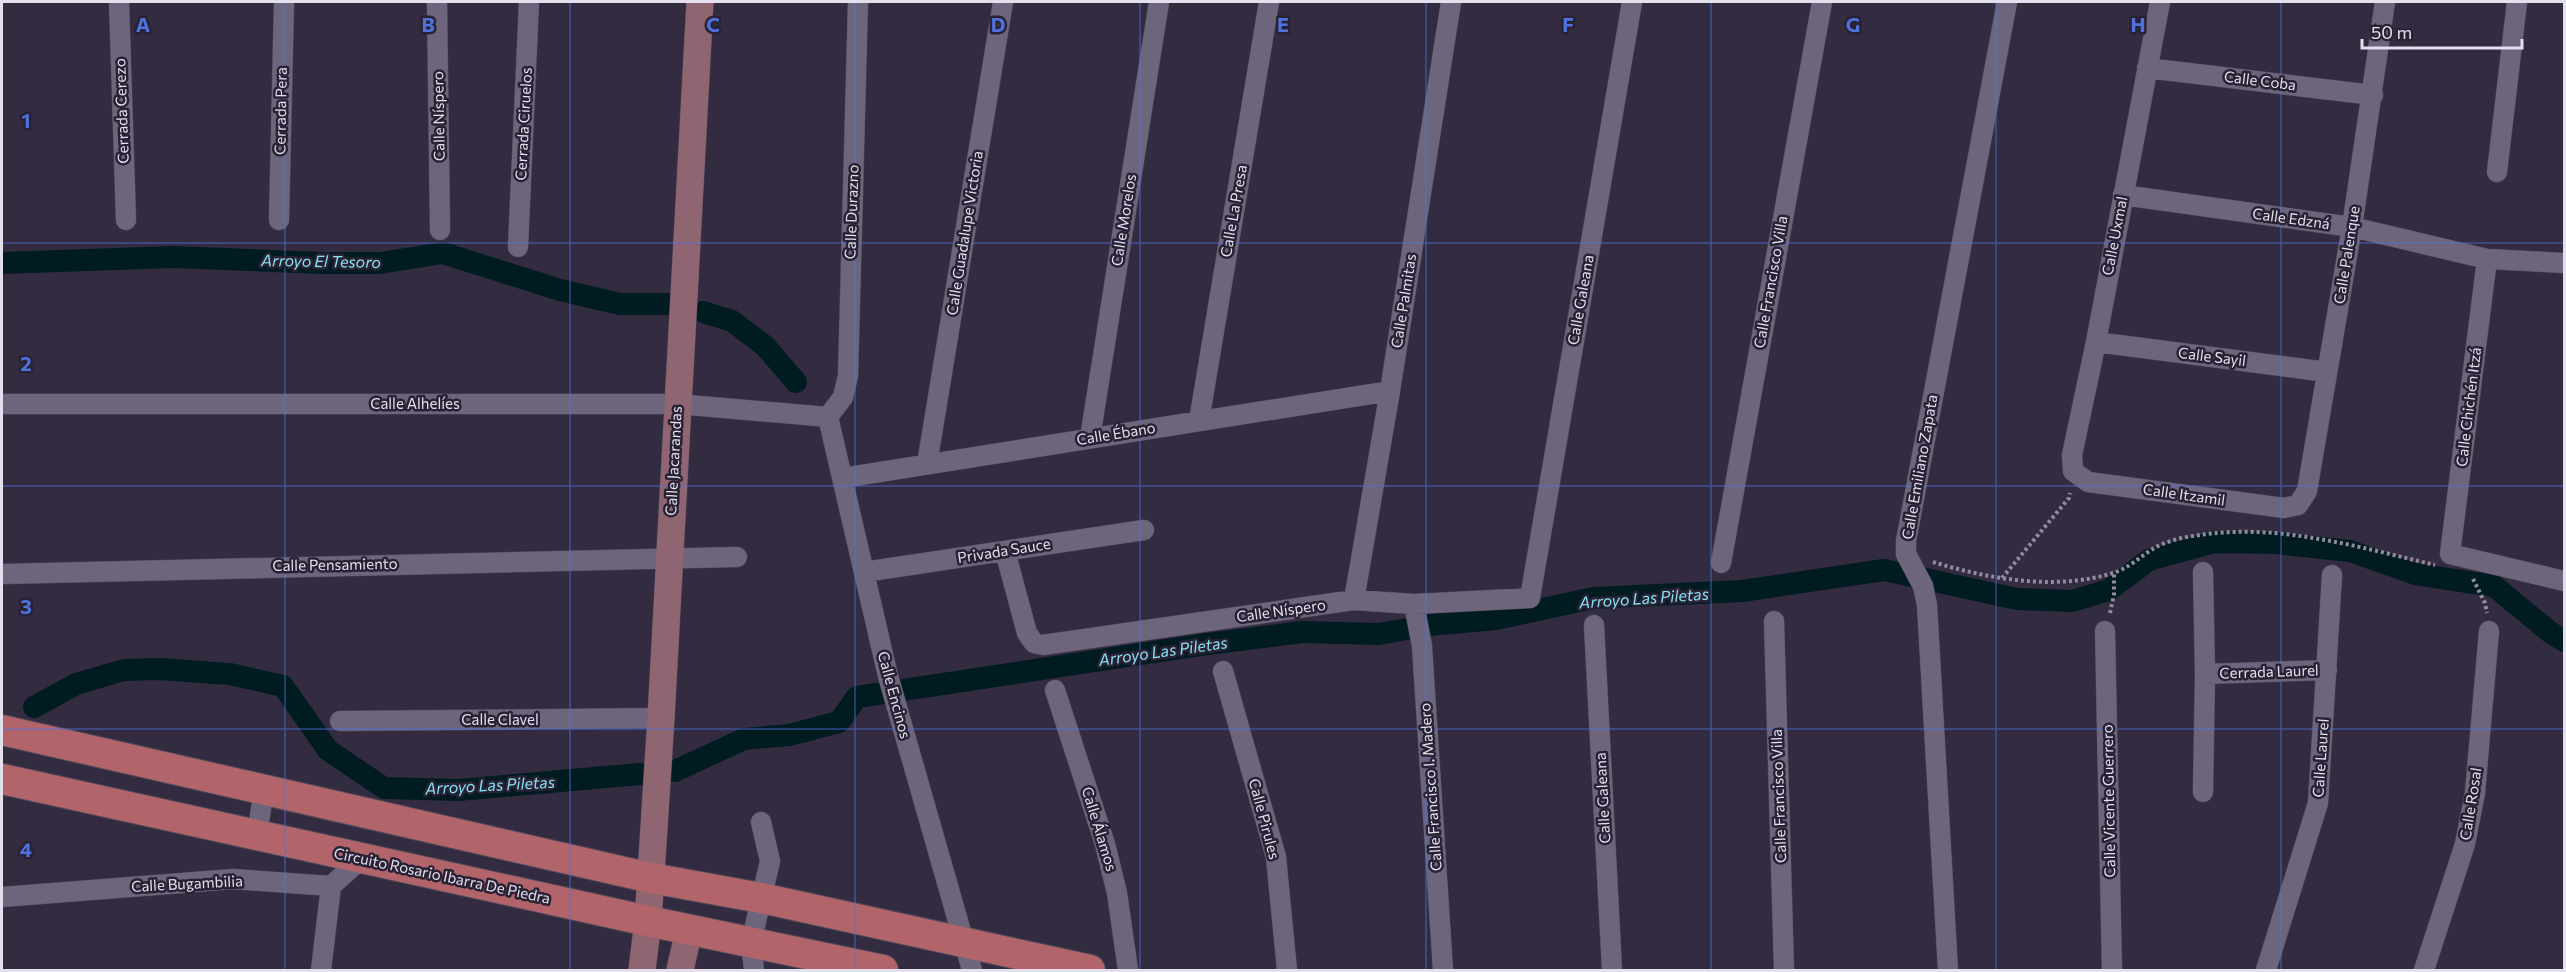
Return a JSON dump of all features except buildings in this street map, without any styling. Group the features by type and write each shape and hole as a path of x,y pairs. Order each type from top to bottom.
{"main road":[{"name":"Calle Jacarandas","path":"642,970 648,921 661,718 700,2"},
{"path":"2,730 651,878 761,898 1090,970"},
{"name":"Circuito Rosario Ibarra De Piedra","path":"2,779 688,930 752,957 882,970"},
{"path":"680,970 688,930"}],"street":[{"name":"Cerrada Cerezo","path":"119,2 126,220"},
{"name":"Cerrada Pera","path":"279,220 284,2"},
{"name":"Calle Níspero","path":"437,2 440,230"},
{"name":"Cerrada Ciruelos","path":"518,247 529,2"},
{"name":"Calle Durazno","path":"828,417 843,397 848,376 858,2"},
{"name":"Calle Guadalupe Victoria","path":"927,464 1003,2"},
{"name":"Calle Morelos","path":"1090,438 1159,2"},
{"name":"Calle La Presa","path":"1199,421 1269,2"},
{"name":"Calle Palmitas","path":"1354,600 1390,391 1451,2"},
{"name":"Calle Galeana","path":"1530,598 1632,2"},
{"name":"Calle Francisco Villa","path":"1721,563 1822,2"},
{"name":"Calle Emiliano Zapata","path":"1948,970 1927,605 1923,586 1906,554 1906,541 2007,2"},
{"name":"Calle Uxmal","path":"2073,471 2072,454 2096,342 2160,2"},
{"name":"Calle Palenque","path":"2298,505 2307,491 2328,372 2373,95 2385,2"},
{"path":"2497,172 2517,2"},
{"name":"Calle Coba","path":"2147,68 2373,95"},
{"name":"Calle Edzná","path":"2123,195 2352,227 2487,259 2565,263"},
{"name":"Calle Chichén Itzá","path":"2487,259 2450,554 2565,581"},
{"name":"Calle Sayil","path":"2096,342 2328,372"},
{"name":"Calle Ébano","path":"842,478 1390,391"},
{"name":"Calle Alhelíes","path":"2,405 677,404 828,417"},
{"name":"Calle Encinos","path":"828,417 888,676 972,970"},
{"name":"Calle Itzamil","path":"2073,471 2088,482 2284,508 2298,505"},
{"name":"Privada Sauce","path":"864,572 1144,530"},
{"name":"Calle Níspero","path":"1005,551 1027,633 1034,643 1043,645 1354,600 1416,610 1530,598"},
{"name":"Calle Pensamiento","path":"2,574 737,557"},
{"name":"Cerrada Laurel","path":"2203,572 2205,674 2327,670"},
{"name":"Calle Laurel","path":"2266,970 2318,803 2332,575"},
{"name":"Calle Francisco I. Madero","path":"1416,610 1422,646 1443,970"},
{"name":"Calle Francisco Villa","path":"1774,621 1784,970"},
{"name":"Calle Galeana","path":"1594,625 1612,970"},
{"name":"Calle Vicente Guerrero","path":"2105,631 2112,970"},
{"name":"Calle Rosal","path":"2424,970 2465,844 2475,793 2489,631"},
{"name":"Calle Pirules","path":"1223,671 1276,857 1287,970"},
{"path":"2203,792 2205,674"},
{"name":"Calle Álamos","path":"1056,690 1115,883 1128,970"},
{"name":"Calle Clavel","path":"340,721 661,718"},
{"path":"257,835 264,789"},
{"path":"752,957 761,898 770,861 761,822"},
{"path":"321,970 331,886 361,859"},
{"name":"Calle Bugambilia","path":"2,897 233,879 331,886"}],"path":[{"path":"2002,579 2069,498 2073,471"},
{"path":"2114,573 2114,595"},
{"path":"2470,574 2485,603"}],"waterway":[{"name":"Arroyo El Tesoro","path":"2,263 173,257 380,263 443,253 560,290 620,304 670,304"},
{"name":"Arroyo El Tesoro","path":"703,312 732,321 765,346 796,382"},
{"name":"Arroyo Las Piletas","path":"675,771 744,739 789,735 839,722 857,697 1200,645 1302,632 1379,634 1429,625 1496,619 1593,598 1742,591 1884,570 2017,599 2072,601 2109,590 2149,560 2215,542 2275,543 2350,551 2415,574 2494,586 2564,641"},
{"name":"Arroyo Las Piletas","path":"34,707 76,684 124,670 159,669 230,674 283,686 328,750 384,788 458,790 640,774"}]}
